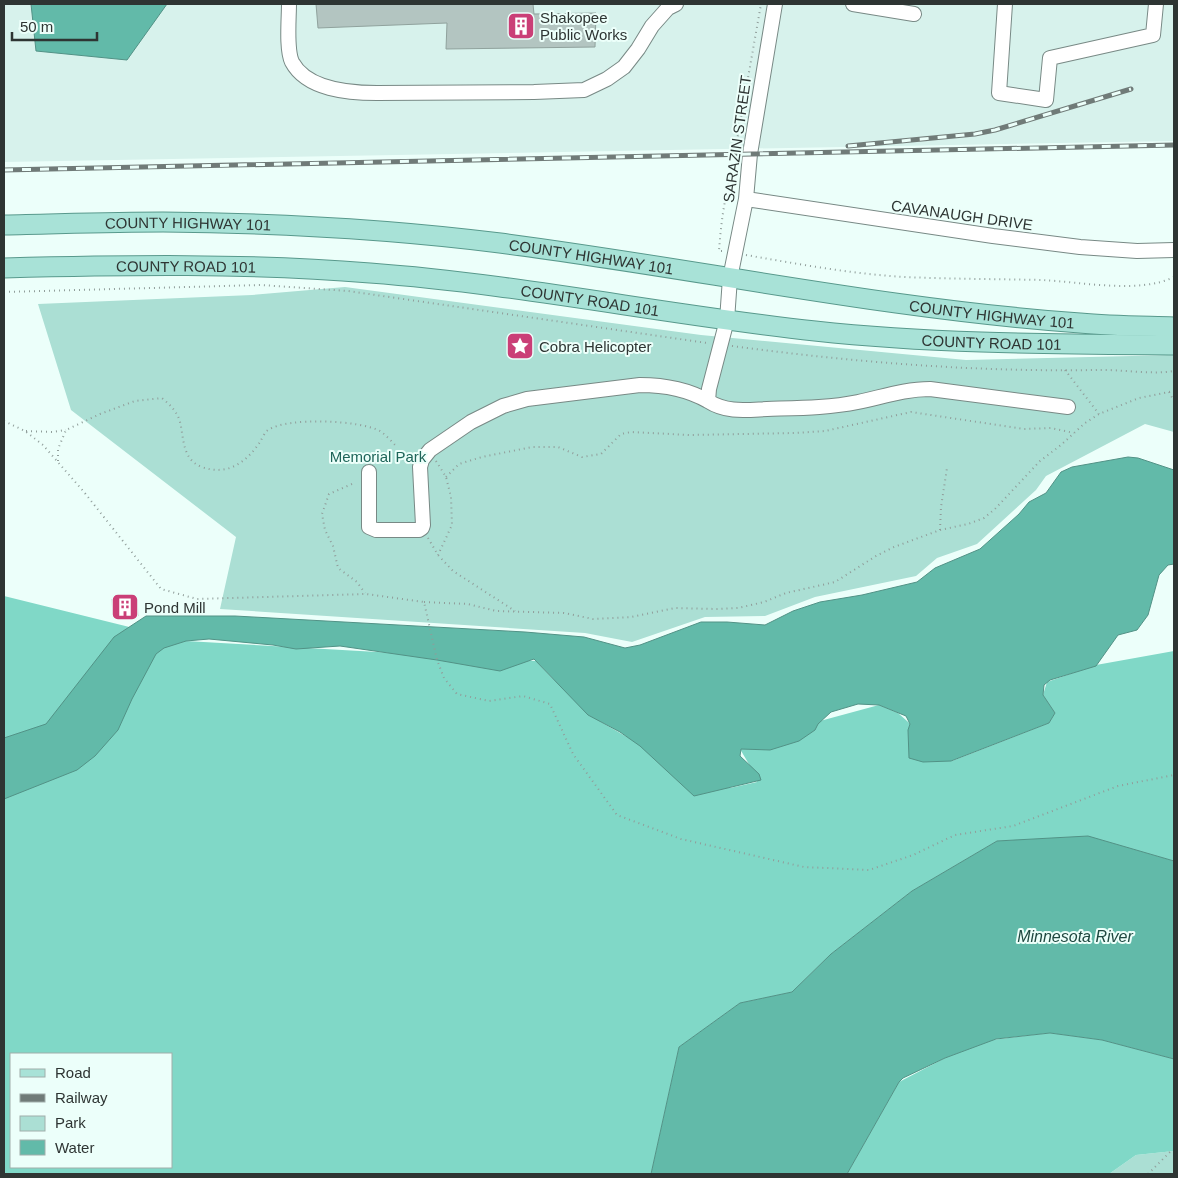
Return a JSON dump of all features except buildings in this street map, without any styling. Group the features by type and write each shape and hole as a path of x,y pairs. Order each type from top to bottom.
{"main road":[{"name":"COUNTY HIGHWAY 101","path":"4,225 162,222 268,224 372,230 499,243 811,291 973,312 1078,323 1174,327"},
{"name":"COUNTY ROAD 101","path":"4,268 180,266 368,272 468,282 727,320 844,334 949,342 1040,345 1174,345"}],"street":[{"path":"289,4 292,62 303,75 329,88 352,93 376,94 584,90 607,79 624,67 652,26 668,8 676,4"},
{"name":"SARAZIN STREET","path":"708,401 709,389 727,320 730,278 746,199 750,154 774,4"},
{"path":"853,4 914,14"},
{"path":"1006,4 999,93 1046,100 1050,58 1153,35 1156,4"},
{"name":"CAVANAUGH DRIVE","path":"746,199 1070,246 1174,250"},
{"path":"369,472 369,527 376,530 419,530 423,525 420,468 422,460 430,450 479,417 503,406 527,399 652,385 691,392 715,406 734,410 823,407 859,402 914,389 930,389 1068,407"}],"path":[{"path":"738,154 736,146 761,4"},
{"path":"736,162 732,173 719,250 818,266 904,276 1043,280 1127,286 1166,281 1174,277"},
{"path":"4,292 261,285 348,291 720,345 817,357 907,365 1065,370 1120,369 1174,372"},
{"path":"1065,370 1099,414"},
{"path":"4,421 25,431 43,445 58,461 161,589 197,599 366,594 424,602 468,604 496,611 564,613 593,619 610,619 631,617 675,608 738,608 764,602 786,593 835,582 894,547 940,530 968,524 984,518 995,509 1040,461 1099,414 1139,398 1174,391"},
{"path":"1169,392 1174,401"},
{"path":"25,431 52,432 66,430 100,414 136,402 162,398 173,408 180,421 182,438 188,457 201,466 224,471 241,463 259,444 267,430 280,425 320,421 354,424 380,432 397,447"},
{"path":"446,477 459,464 482,457 532,448 558,447 582,457 600,454 622,434 631,432 690,435 825,431 911,412 1024,429 1051,428 1074,433"},
{"path":"58,461 58,449 66,430"},
{"path":"430,450 446,477 451,497 452,525 438,555"},
{"path":"940,530 947,468"},
{"path":"352,484 329,494 322,514 325,530 333,546 338,568 357,582 366,594"},
{"path":"422,528 438,555 453,571 517,612"},
{"path":"424,602 444,678 457,694 489,701 523,696 550,704 573,754 617,815 681,839 804,867 869,870 913,855 956,835 1013,826 1118,786 1174,776"},
{"path":"1148,1174 1174,1150"}],"shaded area":[{"path":"4,4 1174,4 1174,141 4,162"},
{"path":"4,596 186,641 536,661 601,722 627,737 730,788 757,782 740,749 820,721 879,705 898,713 952,761 1049,723 1055,713 1043,695 1047,682 1096,665 1174,651 1174,861 1093,838 997,841 912,891 831,954 792,992 740,1003 679,1047 651,1174 4,1174"},
{"path":"1050,1033 1102,1040 1174,1059 1174,1151 1136,1155 1109,1174 847,1174 899,1082 945,1058 992,1040"}],"green space":[{"name":"Memorial Park","path":"345,287 701,335 966,360 1174,355 1174,432 1145,424 1046,476 1036,490 977,544 937,558 916,576 815,597 765,616 705,617 632,642 585,633 220,609 236,537 71,410 38,304 252,295"},
{"path":"1174,1151 1174,1174 1109,1174 1136,1155"}],"water":[{"path":"31,4 167,4 127,60 36,51"},
{"path":"1128,457 1138,458 1174,470 1174,564 1168,565 1159,575 1148,615 1137,630 1118,635 1096,666 1050,680 1044,685 1043,695 1055,713 1049,723 951,761 923,762 909,758 908,730 910,724 906,716 879,705 858,704 831,712 818,724 815,730 799,741 770,750 741,749 740,756 759,774 761,780 694,796 640,746 620,732 588,715 534,659 500,671 340,646 296,649 209,639 186,641 164,648 156,654 118,730 95,756 77,770 4,799 4,738 46,724 114,637 146,616 235,616 525,632 584,637 625,648 640,645 701,622 765,625 793,611 820,602 862,595 917,582 935,568 980,549 1019,514 1029,502 1046,493 1061,472 1072,467"},
{"name":"Minnesota River","path":"1088,836 1174,861 1174,1059 1102,1040 1050,1033 996,1039 945,1058 903,1078 847,1174 651,1174 679,1047 740,1003 792,992 831,954 912,891 997,841"}],"railway":[{"path":"848,146 975,134 995,130 1131,89"},
{"path":"4,170 1174,145"}],"place":[{"name":"Shakopee Public Works","path":"521,26"},
{"name":"Cobra Helicopter","path":"520,346"},
{"name":"Pond Mill","path":"125,607"}]}
